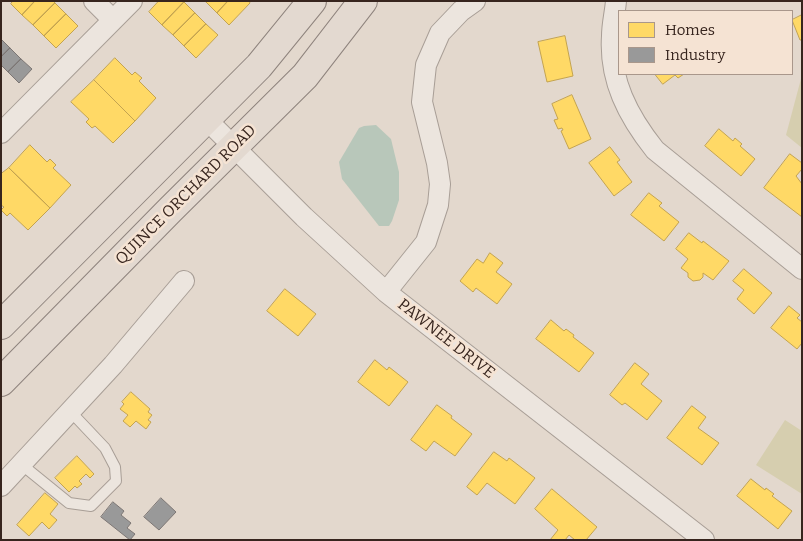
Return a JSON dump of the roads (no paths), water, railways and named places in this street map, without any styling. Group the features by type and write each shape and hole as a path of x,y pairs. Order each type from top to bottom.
{"main road":[{"path":"1,325 259,66 312,1"},
{"name":"QUINCE ORCHARD ROAD","path":"1,382 305,76 363,1"}],"street":[{"path":"94,1 113,20"},
{"path":"1,133 132,1"},
{"path":"386,292 426,242 438,205 440,184 437,163 422,102 426,65 440,33 460,11 475,1"},
{"path":"616,1 612,37 614,68 624,102 637,127 655,150 802,269"},
{"name":"PAWNEE DRIVE","path":"206,119 304,217 386,292 704,540"},
{"path":"1,486 113,365 184,281"}],"lane":[{"path":"21,464 69,503 91,506 116,482 115,467 105,448 70,411"}]}
